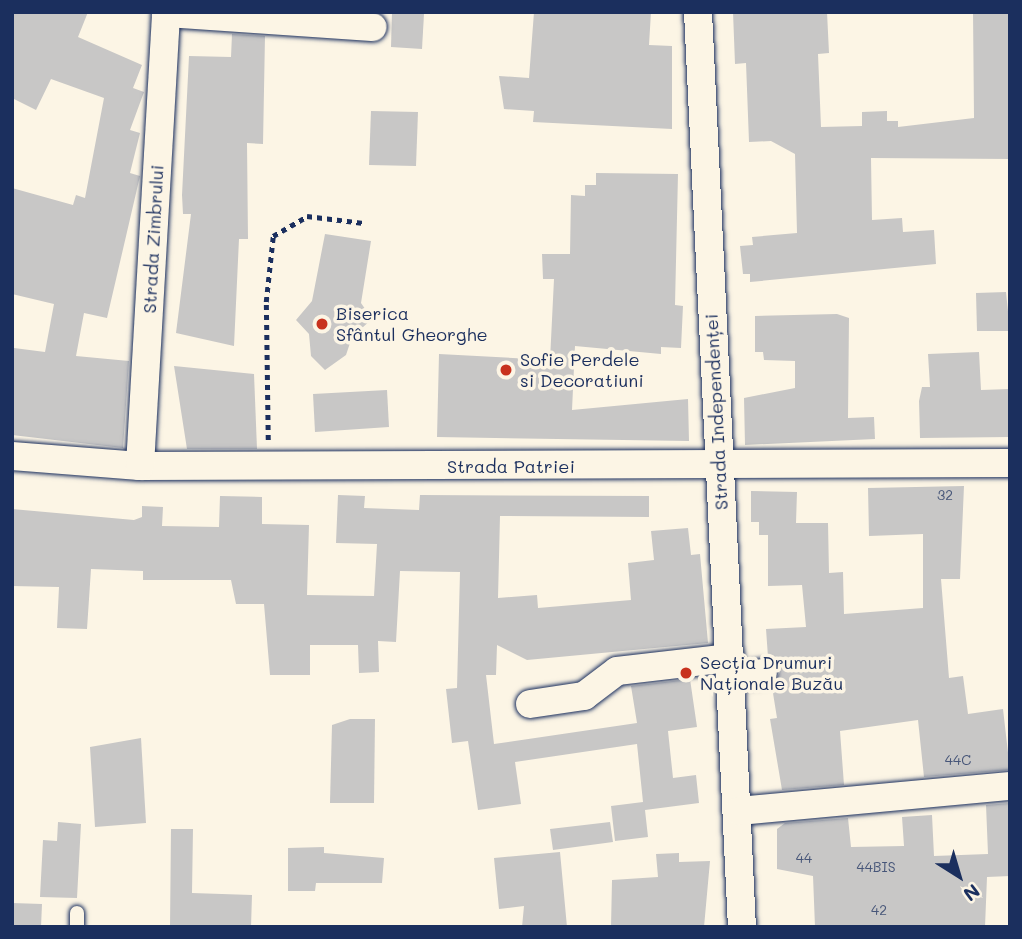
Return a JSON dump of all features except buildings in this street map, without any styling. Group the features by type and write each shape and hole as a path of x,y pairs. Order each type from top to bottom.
{"street":[{"name":"Strada Independenței","path":"698,12 719,466 739,811 742,927"},
{"path":"166,13 373,27"},
{"name":"Strada Zimbrului","path":"140,466 166,13"},
{"name":"Strada Patriei","path":"12,456 140,466 1010,463"},
{"path":"530,704 584,696 617,671 730,667 763,673"},
{"path":"739,811 1010,786"}],"path":[{"path":"268,466 266,302 273,236 307,216 364,223"}],"place":[{"name":"Biserica Sfântul Gheorghe","path":"322,324"},
{"name":"Sofie Perdele si Decoratiuni","path":"506,370"},
{"name":"Secția Drumuri Naționale Buzău","path":"686,673"}]}
